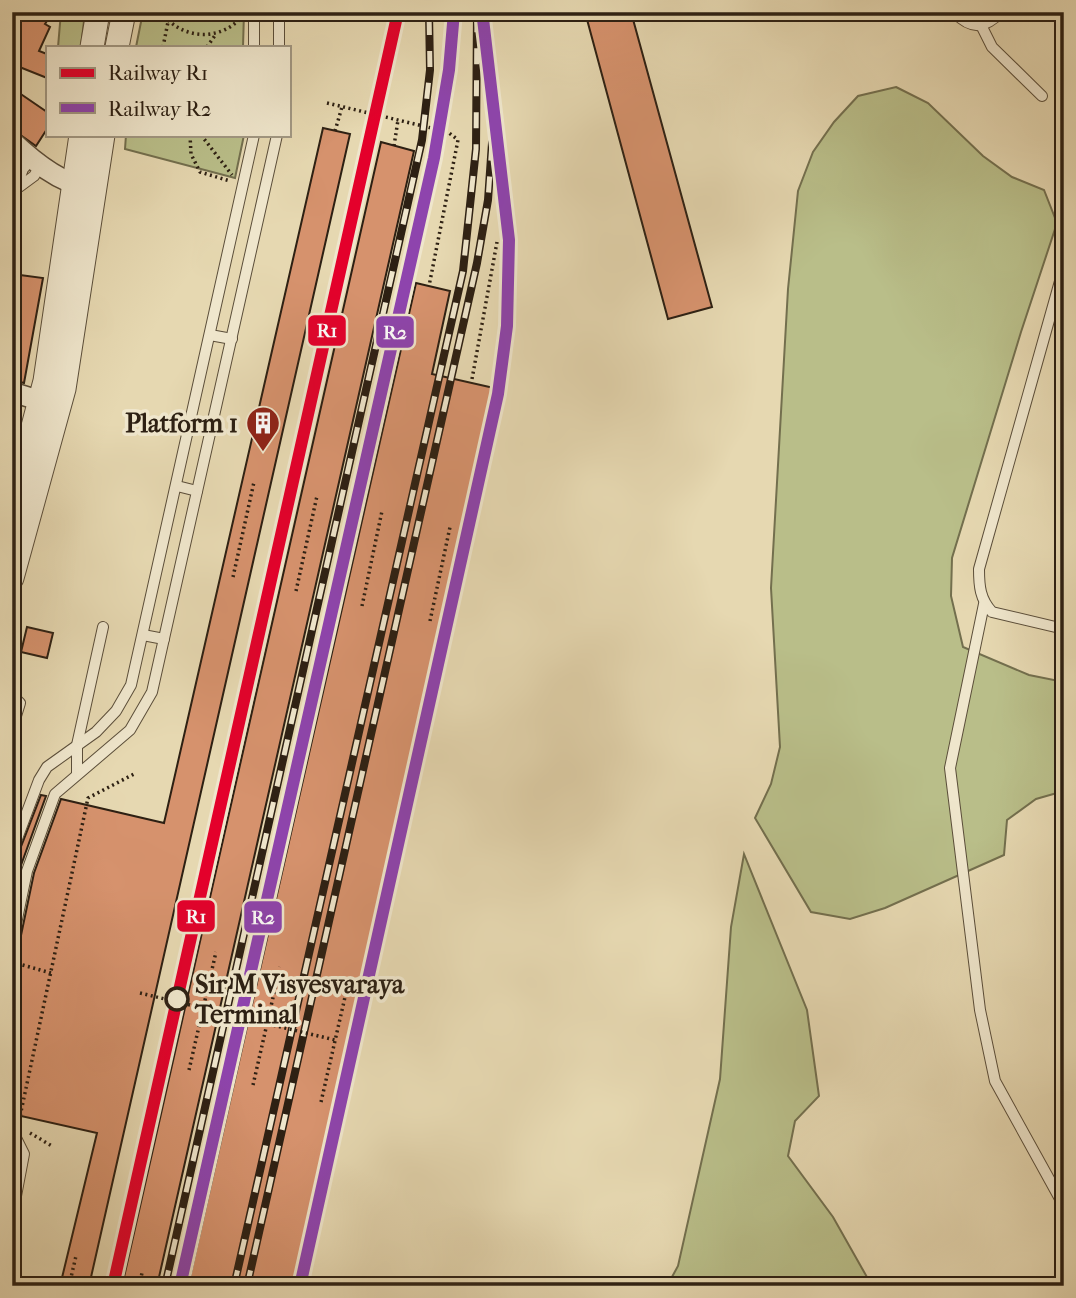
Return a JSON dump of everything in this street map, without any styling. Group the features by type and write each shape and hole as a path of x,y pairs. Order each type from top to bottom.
{"street":[{"path":"92,46 98,12"},
{"path":"117,46 124,12"},
{"path":"12,579 64,389 85,187 81,136"},
{"path":"12,506 41,401 85,187 103,136"},
{"path":"12,141 36,162 85,187"},
{"path":"12,393 41,401"}],"lane":[{"path":"254,12 254,46"},
{"path":"279,12 279,46"},
{"path":"954,12 974,26 982,27 1002,12"},
{"path":"982,27 992,47 1042,96"},
{"path":"12,852 39,780 53,762 96,732 122,703 131,685 254,136"},
{"path":"13,936 27,871 55,794 130,730 140,717 152,692 277,136"},
{"path":"13,192 34,176 36,162"},
{"path":"1064,267 979,569 979,588 984,604 992,612 1064,629"},
{"path":"210,335 232,339"},
{"path":"177,486 197,491"},
{"path":"984,604 950,768 980,1010 995,1081 1064,1206"},
{"path":"78,774 77,745 103,627"},
{"path":"143,635 164,639"},
{"path":"12,695 20,703 12,729"},
{"path":"12,913 13,936"},
{"path":"12,1217 24,1153 15,1128"}],"path":[{"path":"163,46 170,12"},
{"path":"208,46 217,33 241,18"},
{"path":"168,20 188,32 202,35 217,33"},
{"path":"327,103 448,132 458,140 429,286"},
{"path":"335,131 342,107"},
{"path":"394,146 398,120"},
{"path":"190,136 191,154 200,172 239,184 202,136"},
{"path":"472,379 497,242"},
{"path":"233,577 254,482"},
{"path":"296,591 317,496"},
{"path":"362,606 382,511"},
{"path":"430,621 450,527"},
{"path":"15,1128 88,798 136,773"},
{"path":"189,1070 216,952"},
{"path":"12,962 51,973"},
{"path":"253,1085 280,967"},
{"path":"321,1102 348,984"},
{"path":"140,993 335,1040"},
{"path":"30,1132 52,1146"},
{"path":"69,1286 76,1256"},
{"path":"139,1286 142,1273"}],"green space":[{"path":"61,12 85,12 81,46 58,46"},
{"path":"143,12 244,12 243,46 136,46"},
{"path":"896,87 928,103 983,156 1012,177 1044,190 1057,223 952,558 951,596 963,647 1029,675 1064,682 1064,791 1036,799 1007,820 1004,855 885,908 850,919 811,912 755,818 771,784 780,747 771,588 788,289 798,191 813,152 834,122 858,96"},
{"path":"126,136 244,136 235,178 125,149"},
{"path":"744,854 807,1010 819,1096 795,1121 788,1156 833,1217 872,1286 667,1286 678,1266 720,1079 731,927"}],"building":[{"path":"21,12 53,12 45,24 50,27 39,51 46,54 46,78 12,64 12,31"},
{"path":"585,12 631,12 712,307 668,319"},
{"path":"12,88 46,111 46,131 36,146 12,129"},
{"path":"323,128 350,134 89,1286 60,1286 97,1133 12,1114 12,950 19,945 34,873 61,799 164,823"},
{"path":"381,142 414,151 157,1286 122,1286"},
{"path":"20,275 43,278 24,383 12,380 12,324"},
{"path":"416,283 450,291 432,374 494,388 294,1286 188,1286"},
{"path":"27,627 53,633 47,658 21,652"},
{"path":"41,795 46,796 20,868 12,905 12,878 17,857"}],"railway":[{"path":"113,1286 398,12"},
{"path":"165,1286 422,140 430,70 429,12"},
{"path":"180,1286 434,158 449,70 454,12"},
{"path":"234,1286 463,271 476,149 477,12"},
{"path":"300,1286 498,394 507,326 509,240 484,30"},
{"path":"247,1286 477,263 488,200 492,143"}],"rail line":[{"name":"R1","path":"113,1286 398,12"},
{"name":"R2","path":"180,1286 434,158 449,70 454,12"},
{"name":"R2","path":"300,1286 498,394 507,326 509,240 483,19"}],"place":[{"name":"Platform 1","path":"263,453"},
{"name":"Sir M Visvesvaraya Terminal","path":"177,999"}]}
